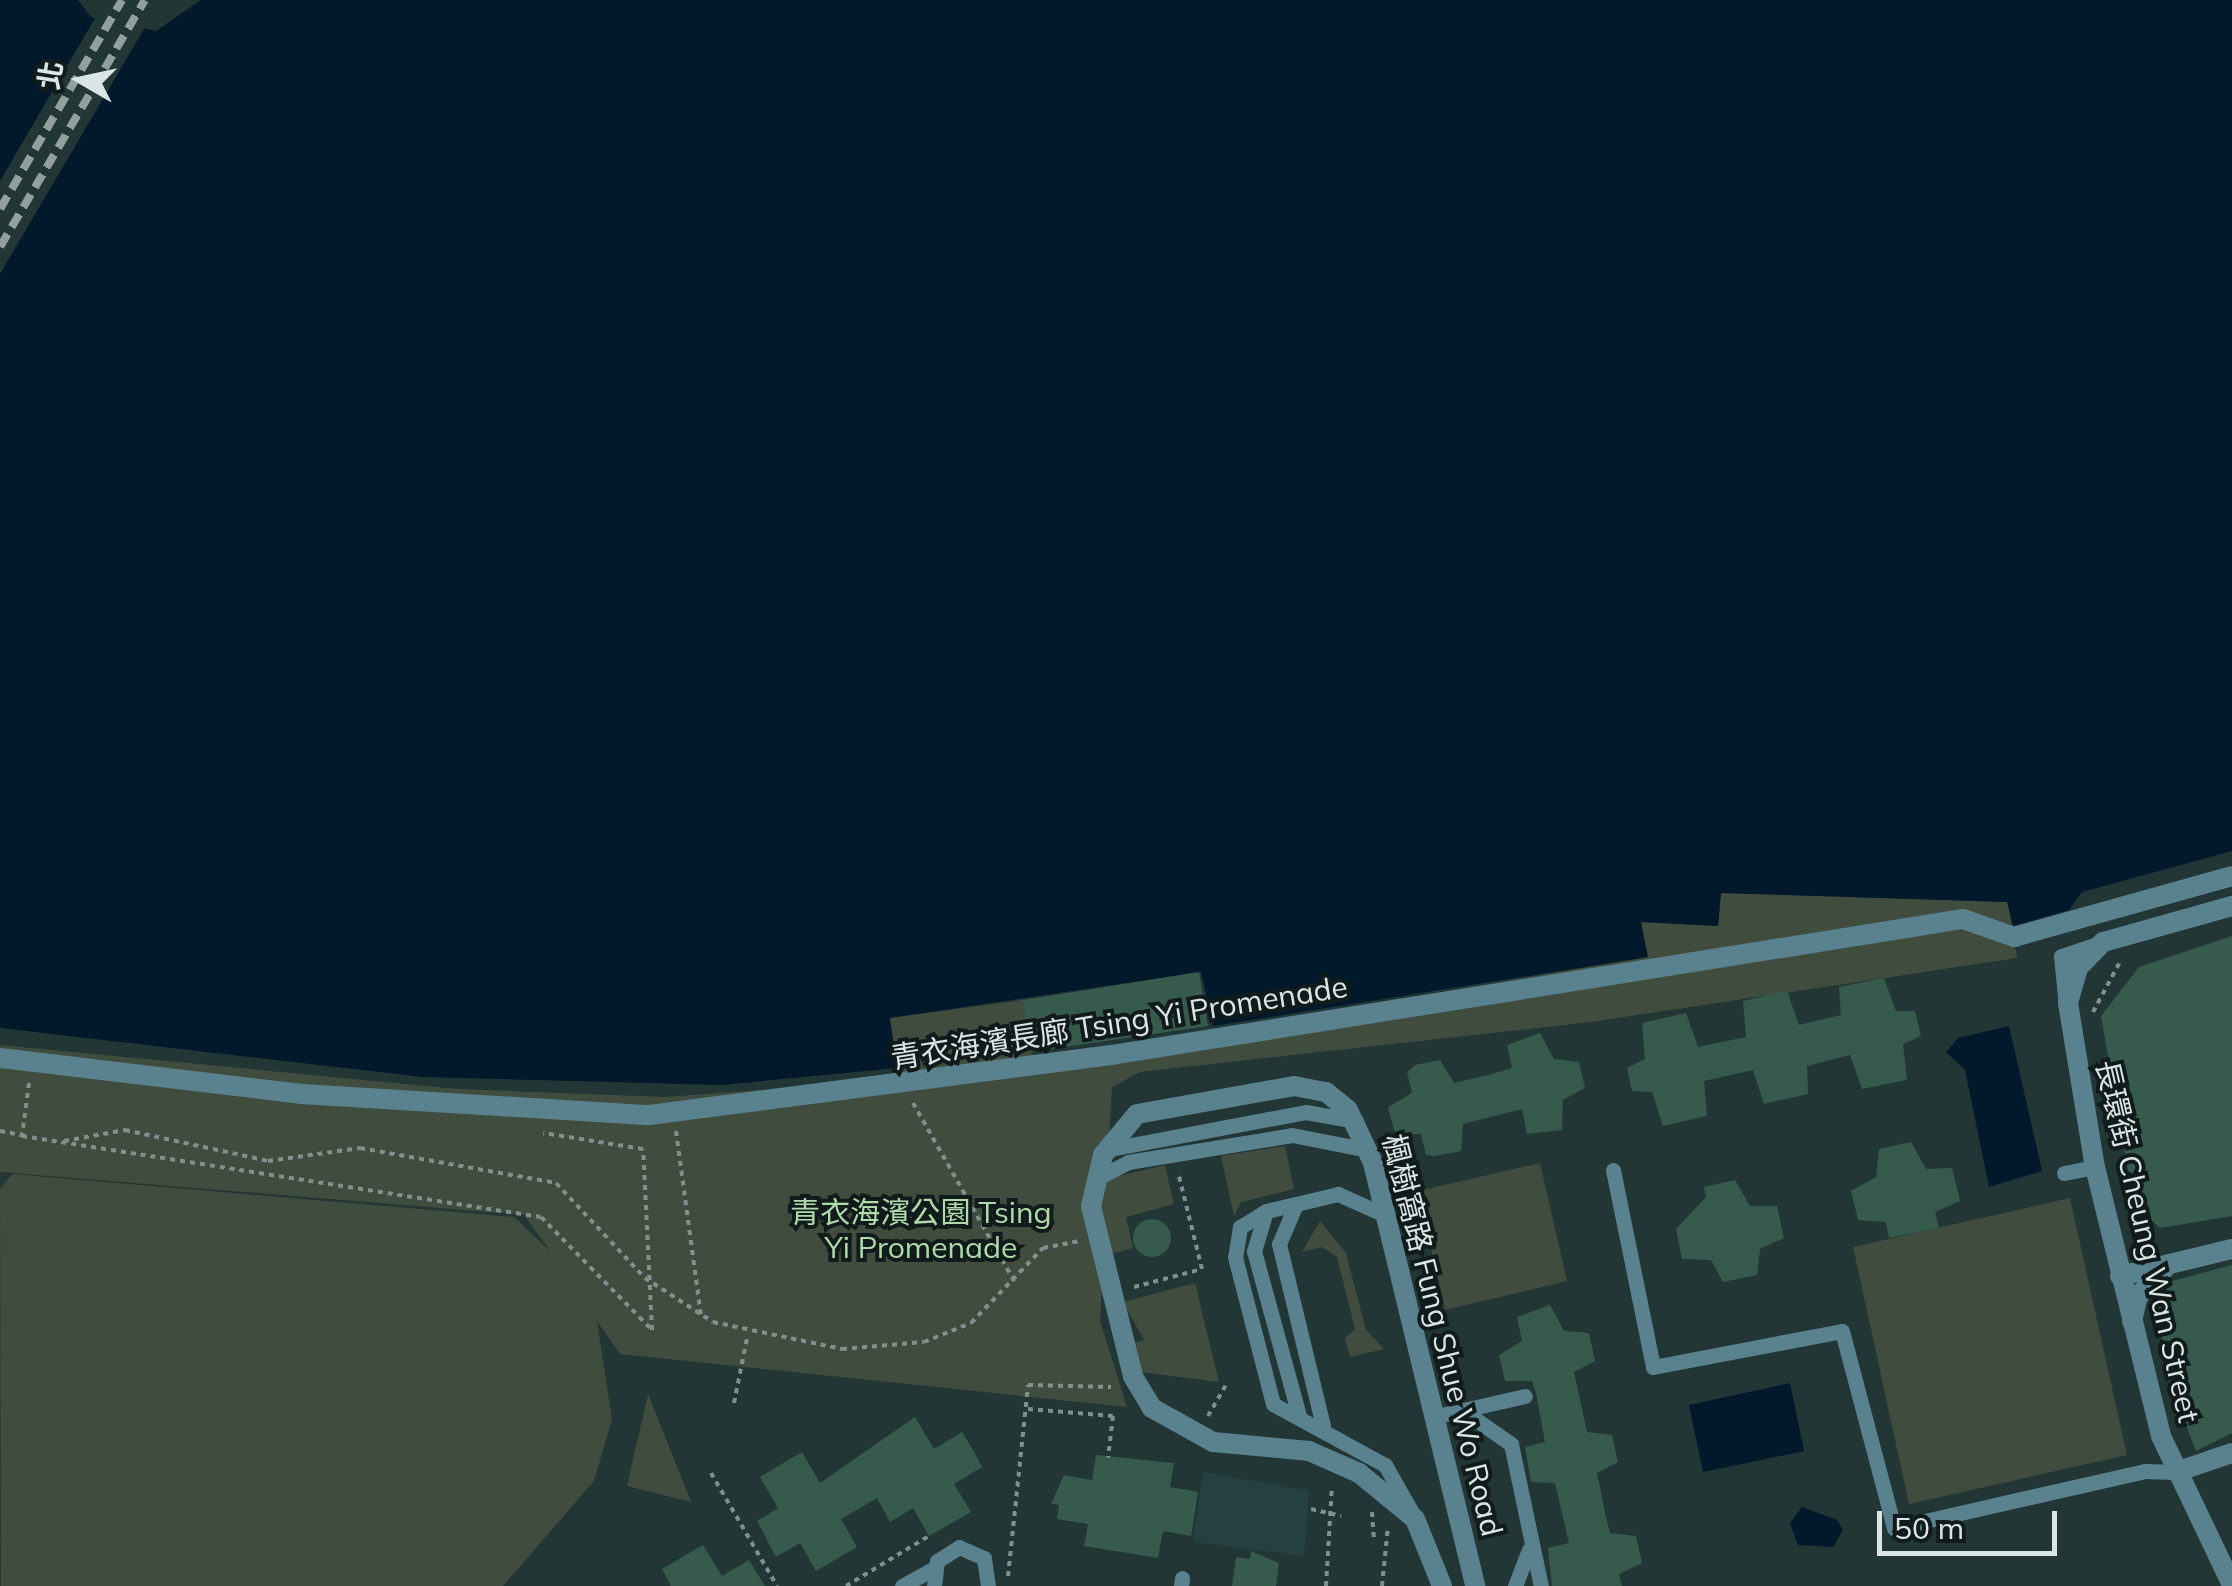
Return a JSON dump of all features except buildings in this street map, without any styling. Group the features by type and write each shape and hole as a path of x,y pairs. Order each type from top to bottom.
{"street":[{"name":"青衣海濱長廊 Tsing Yi Promenade","path":"0,1058 302,1094 673,1112 903,1086 1963,920 2014,937 2232,876"},
{"name":"長環街 Cheung Wan Street","path":"2232,906 2104,942 2078,968 2068,1015 2095,1167 2131,1324 2176,1472 2232,1584"},
{"name":"楓樹窩路 Fung Shue Wo Road","path":"1415,1519 1324,1457 1180,1430 1133,1376 1092,1190 1103,1154 1138,1114 1294,1086 1326,1092 1356,1121 1387,1216 1475,1586"},
{"path":"2120,1276 2169,1254 2232,1249"},
{"path":"2131,1324 2138,1296 2169,1254"},
{"path":"2176,1472 2232,1453"},
{"path":"1415,1519 1442,1586"}],"lane":[{"path":"1103,1154 1124,1142 1306,1112 1356,1121"},
{"path":"1092,1190 1098,1176 1128,1162 1292,1135 1368,1150"},
{"path":"2064,1174 2095,1167"},
{"path":"1613,1170 1653,1366 1842,1331 1894,1528 2145,1471 2176,1472"},
{"path":"1387,1216 1354,1196 1266,1210 1240,1227 1235,1257 1268,1394 1385,1465 1415,1519"},
{"path":"1296,1204 1279,1244 1323,1426"},
{"path":"1437,1416 1525,1396"},
{"path":"1462,1410 1511,1444 1541,1586"},
{"path":"1515,1586 1529,1561 1528,1526"},
{"path":"902,1586 934,1578 942,1554 968,1548 989,1566 988,1586"}],"path":[{"path":"2092,1019 2110,971 2133,949"},
{"path":"15,1081 30,1083 22,1136"},
{"path":"903,1086 1014,1281"},
{"path":"673,1112 700,1315"},
{"path":"46,1140 125,1130 268,1162 360,1148 546,1180 650,1281 700,1315 747,1336 842,1349 924,1342 971,1323 1044,1248 1087,1240"},
{"path":"0,1131 541,1217 652,1330 643,1149"},
{"path":"1112,1292 1202,1269 1178,1172"},
{"path":"2125,1228 2138,1242 2169,1254"},
{"path":"734,1402 747,1336"},
{"path":"1205,1425 1228,1382"},
{"path":"1006,1586 1028,1385 1123,1387"},
{"path":"1028,1409 1114,1416 1108,1458"},
{"path":"711,1472 777,1586"},
{"path":"1326,1586 1332,1481"},
{"path":"1371,1507 1374,1538"},
{"path":"1311,1509 1340,1516"},
{"path":"1382,1586 1389,1523"},
{"path":"846,1586 929,1536"}],"shaded area":[{"path":"0,0 78,0 91,17 156,31 201,0 2232,0 2232,851 2082,892 2069,910 2013,926 2007,902 1721,893 1718,926 1641,922 1648,957 1213,1026 1201,972 890,1018 897,1068 722,1085 423,1077 0,1028"},
{"path":"2009,1026 2042,1171 1989,1187 1965,1070 1946,1052 1958,1038"},
{"path":"1790,1383 1804,1451 1703,1472 1689,1405"},
{"path":"1203,1472 1309,1491 1304,1556 1193,1542"},
{"path":"1802,1507 1837,1520 1843,1530 1833,1547 1798,1545 1790,1523"}],"green space":[{"name":"青衣海濱公園 Tsing Yi Promenade","path":"1721,893 2008,902 2017,958 1591,1022 1140,1072 1112,1087 1107,1179 1165,1165 1174,1204 1126,1217 1133,1248 1112,1254 1105,1231 1100,1321 1127,1407 620,1354 597,1321 612,1419 594,1481 503,1586 1,1586 0,1189 12,1174 514,1217 551,1252 524,1215 0,1172 0,1045 458,1089 665,1097 816,1086 898,1076 889,1018 1023,1000 1033,1062 1647,957 1641,922 1718,926"},
{"path":"1285,1146 1294,1189 1241,1202 1234,1216 1221,1156"},
{"path":"1540,1163 1567,1281 1445,1310 1418,1191"},
{"path":"2070,1198 2127,1455 1909,1504 1853,1247"},
{"path":"1320,1221 1346,1253 1366,1330 1384,1349 1350,1357 1345,1338 1355,1329 1337,1257 1322,1247 1302,1252"},
{"path":"1195,1283 1219,1382 1141,1372 1133,1343 1144,1340 1123,1302"},
{"path":"648,1394 691,1502 627,1486"}],"pier":[{"path":"98,13 147,24 0,274 0,181"}],"railway":[{"path":"0,209 122,0"},
{"path":"0,247 145,0"}]}
